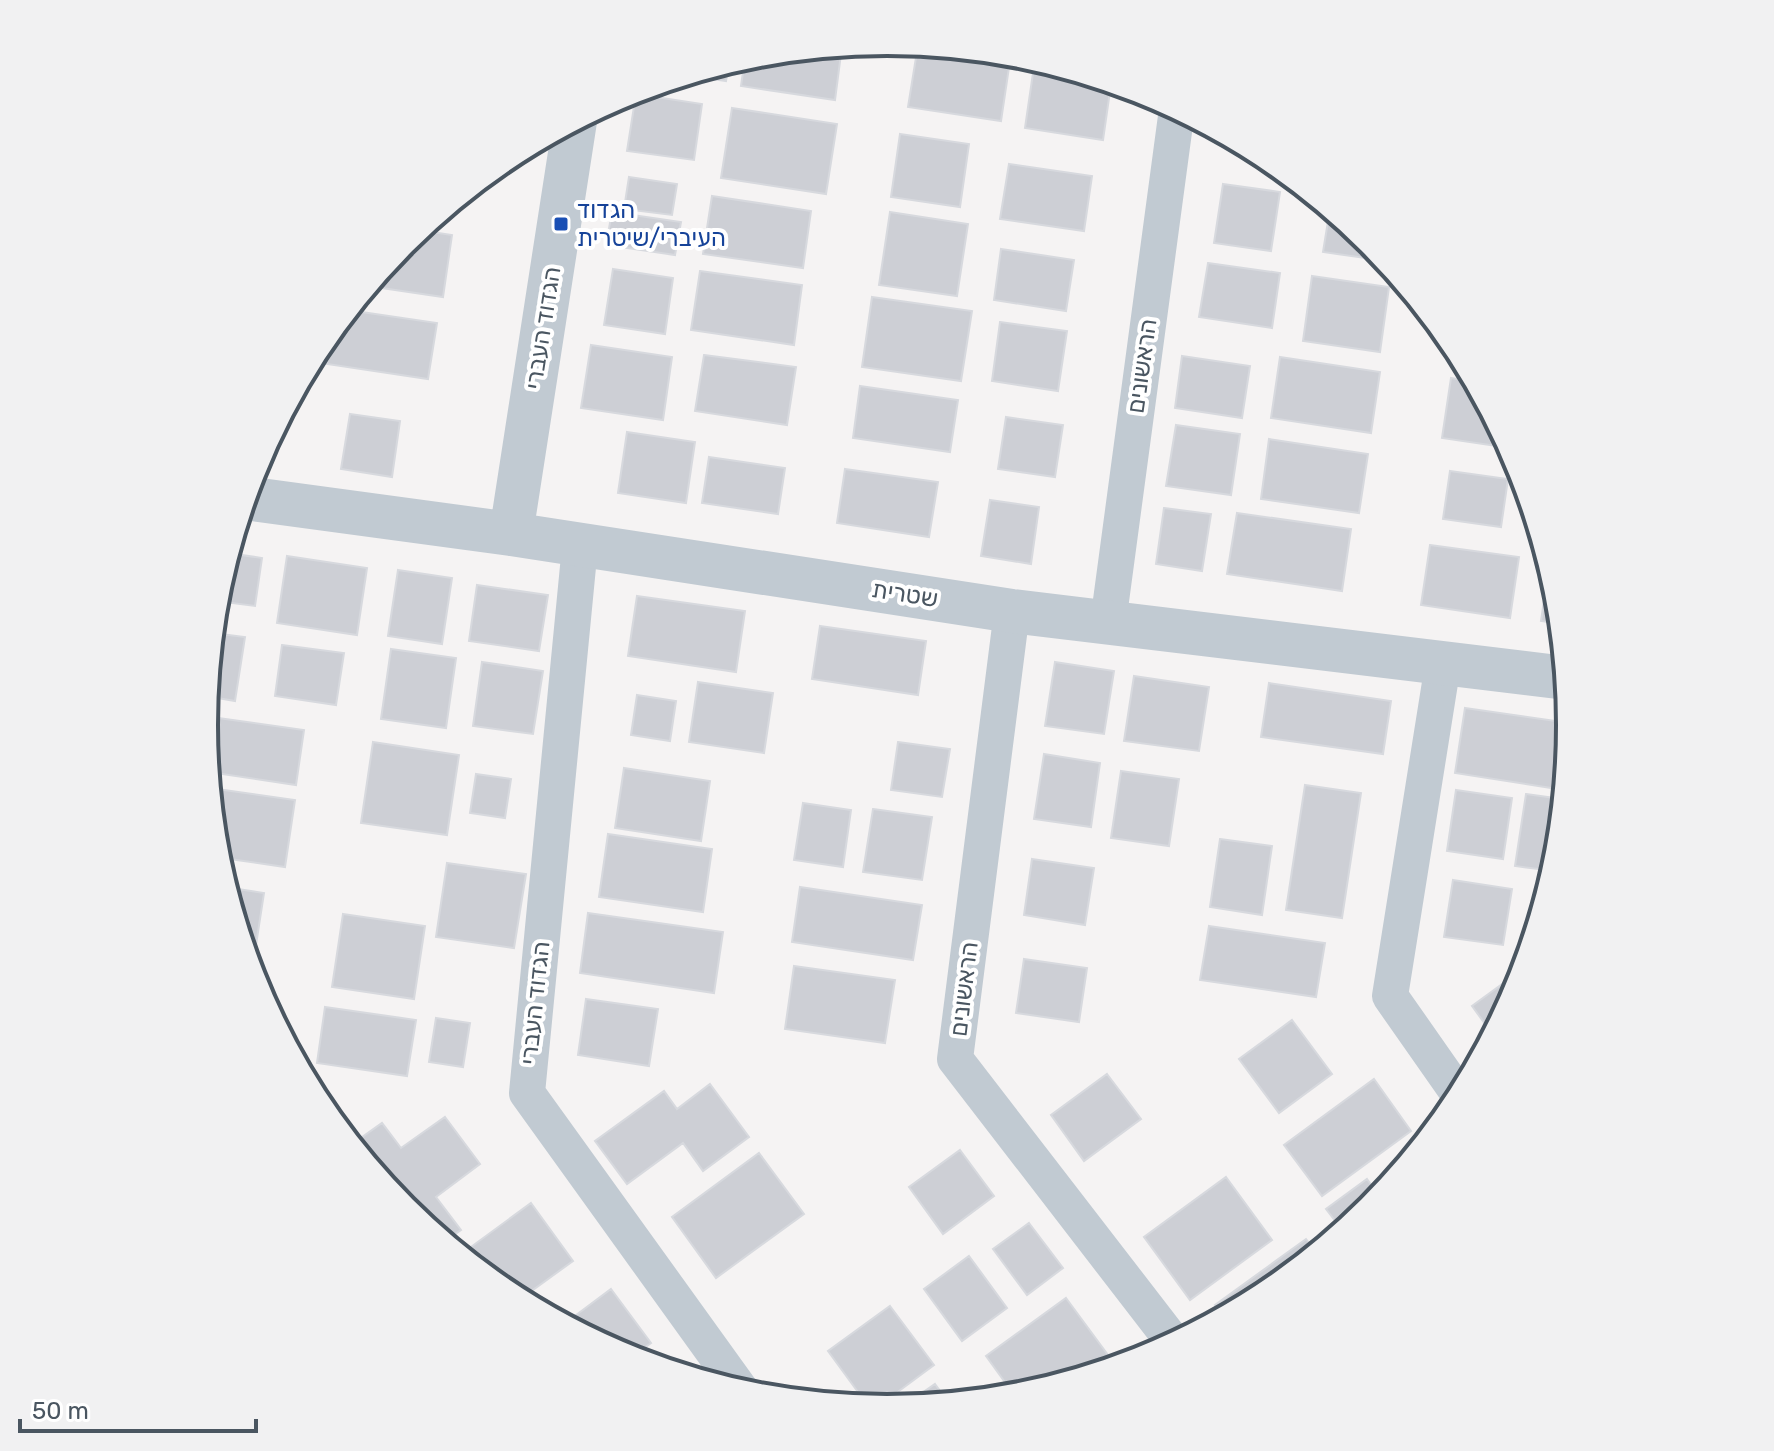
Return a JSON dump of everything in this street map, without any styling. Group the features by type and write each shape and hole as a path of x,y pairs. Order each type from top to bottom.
{"street":[{"name":"הראשונים","path":"1108,623 1175,122"},
{"name":"הגדוד העברי","path":"511,534 573,135"},
{"name":"שטרית","path":"257,500 511,534 1012,611 1555,677"},
{"name":"הגדוד העברי","path":"580,546 527,1093 731,1376"},
{"name":"הראשונים","path":"1012,611 955,1059 1167,1333"},
{"path":"1443,664 1390,996 1452,1084"}],"building":[{"path":"841,57 835,100 741,86 743,72"},
{"path":"916,57 1009,68 1001,121 908,107"},
{"path":"1033,73 1109,95 1103,140 1025,128"},
{"path":"658,97 702,104 694,160 627,151 634,106"},
{"path":"732,108 837,124 826,194 721,178"},
{"path":"900,134 969,144 960,207 891,197"},
{"path":"1009,164 1092,176 1084,231 1000,219"},
{"path":"629,177 677,184 672,215 624,209"},
{"path":"1223,184 1280,192 1271,251 1214,243"},
{"path":"712,196 811,211 803,268 703,254"},
{"path":"612,212 681,222 675,255 606,245"},
{"path":"890,212 968,224 957,296 879,285"},
{"path":"1328,222 1366,258 1323,252"},
{"path":"435,232 452,235 443,297 381,288"},
{"path":"1001,249 1074,260 1066,311 994,300"},
{"path":"1208,263 1280,273 1272,328 1199,317"},
{"path":"613,269 673,278 665,334 604,325"},
{"path":"700,271 802,285 794,345 691,330"},
{"path":"1312,276 1389,287 1380,352 1303,341"},
{"path":"872,297 972,311 961,381 862,367"},
{"path":"361,312 437,323 428,379 327,364 330,354"},
{"path":"1000,322 1067,331 1058,391 992,381"},
{"path":"591,345 672,357 663,420 581,408"},
{"path":"704,355 796,367 787,425 695,411"},
{"path":"1182,356 1250,366 1242,418 1175,408"},
{"path":"1280,357 1380,372 1371,433 1271,418"},
{"path":"1451,378 1460,379 1495,446 1442,438"},
{"path":"860,386 958,400 950,452 853,438"},
{"path":"350,414 400,421 392,477 341,469"},
{"path":"1006,417 1063,425 1055,477 998,469"},
{"path":"1176,425 1240,434 1231,495 1166,486"},
{"path":"627,432 695,442 686,503 618,493"},
{"path":"1269,439 1368,454 1359,513 1261,499"},
{"path":"709,457 785,468 778,514 702,503"},
{"path":"845,469 938,482 929,537 837,523"},
{"path":"1450,471 1508,479 1501,527 1443,519"},
{"path":"990,500 1039,507 1031,564 981,556"},
{"path":"1164,508 1211,514 1202,571 1156,564"},
{"path":"1237,513 1351,529 1342,591 1227,574"},
{"path":"1430,545 1519,557 1510,618 1421,605"},
{"path":"239,555 262,558 255,606 229,603"},
{"path":"287,556 367,568 357,635 277,623"},
{"path":"398,570 452,578 442,644 388,636"},
{"path":"477,585 548,595 539,651 469,641"},
{"path":"637,596 745,611 736,672 628,656"},
{"path":"1544,598 1548,622 1541,621"},
{"path":"820,626 926,641 918,695 812,679"},
{"path":"224,634 245,637 235,701 219,698"},
{"path":"282,645 344,653 336,705 275,696"},
{"path":"391,649 456,658 446,728 381,719"},
{"path":"482,662 543,671 533,734 473,726"},
{"path":"1055,662 1114,671 1104,734 1045,726"},
{"path":"1134,676 1209,687 1199,751 1124,741"},
{"path":"698,682 773,693 764,753 689,742"},
{"path":"1269,683 1391,701 1383,754 1261,737"},
{"path":"637,695 676,701 670,741 631,735"},
{"path":"1465,708 1556,721 1553,788 1455,773"},
{"path":"218,718 304,730 296,785 219,774"},
{"path":"373,742 459,755 447,835 361,823"},
{"path":"898,742 950,749 942,797 891,790"},
{"path":"1044,754 1100,763 1091,827 1034,819"},
{"path":"624,768 710,781 701,841 615,828"},
{"path":"1121,771 1179,779 1169,846 1111,838"},
{"path":"476,774 511,779 505,818 470,813"},
{"path":"1305,785 1361,793 1342,918 1286,910"},
{"path":"221,790 295,800 285,867 231,859"},
{"path":"1456,790 1512,798 1503,859 1447,851"},
{"path":"1526,794 1552,798 1541,869 1515,866"},
{"path":"803,803 851,810 843,867 794,860"},
{"path":"873,809 932,817 922,880 863,872"},
{"path":"608,834 712,849 703,912 599,897"},
{"path":"1220,839 1272,846 1262,915 1210,907"},
{"path":"1032,859 1094,868 1085,925 1024,915"},
{"path":"447,863 526,874 514,948 436,937"},
{"path":"1453,880 1512,889 1503,945 1444,937"},
{"path":"800,887 922,905 913,960 792,942"},
{"path":"238,889 264,893 256,948"},
{"path":"588,913 723,932 714,993 580,973"},
{"path":"343,914 425,926 414,999 332,987"},
{"path":"1209,926 1325,943 1316,997 1200,980"},
{"path":"1024,959 1087,968 1079,1022 1016,1013"},
{"path":"794,966 895,980 885,1043 785,1029"},
{"path":"1506,981 1486,1025 1472,1006"},
{"path":"586,999 658,1009 649,1066 578,1055"},
{"path":"325,1007 416,1020 407,1076 317,1063"},
{"path":"436,1018 470,1023 463,1067 429,1062"},
{"path":"1292,1020 1332,1074 1279,1113 1239,1059"},
{"path":"1107,1074 1141,1119 1084,1161 1051,1115"},
{"path":"1374,1079 1411,1131 1322,1196 1284,1145"},
{"path":"710,1084 749,1137 703,1171 683,1143 627,1184 595,1141 664,1091 677,1109"},
{"path":"445,1117 480,1164 436,1197 461,1230 453,1235 414,1199 360,1138 382,1123 401,1148"},
{"path":"960,1150 994,1196 943,1234 909,1187"},
{"path":"759,1153 804,1214 716,1278 672,1217"},
{"path":"1226,1177 1272,1240 1190,1300 1144,1237"},
{"path":"1367,1179 1372,1186 1336,1222 1326,1209"},
{"path":"531,1203 573,1261 531,1292 469,1248"},
{"path":"1029,1223 1063,1268 1027,1295 993,1249"},
{"path":"1306,1239 1310,1244 1259,1282 1217,1308 1215,1305"},
{"path":"969,1256 1007,1308 962,1341 924,1289"},
{"path":"611,1289 651,1343 643,1348 574,1317"},
{"path":"1066,1298 1108,1355 1060,1372 1006,1384 986,1356"},
{"path":"890,1306 934,1365 894,1395 860,1394 828,1351"},
{"path":"935,1384 941,1393 931,1394 920,1394"}],"place":[{"name":"הגדוד העיברי/שיטרית","path":"561,224"}]}
